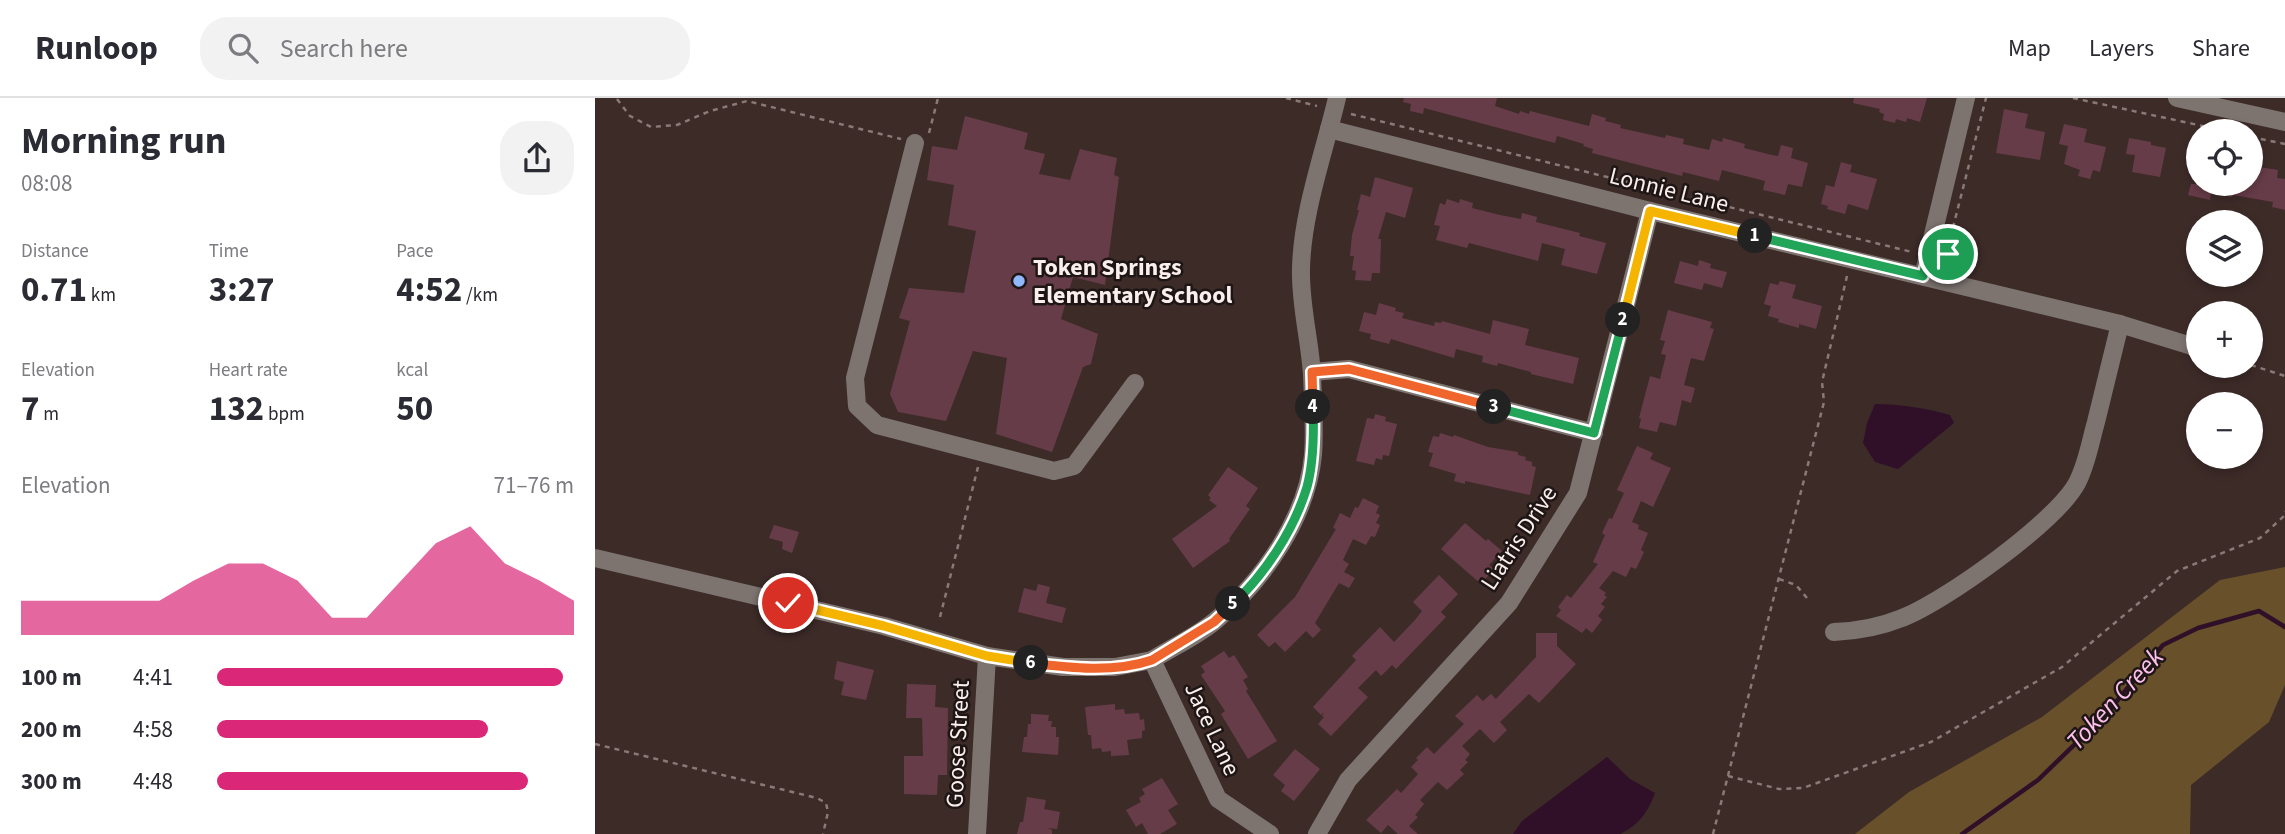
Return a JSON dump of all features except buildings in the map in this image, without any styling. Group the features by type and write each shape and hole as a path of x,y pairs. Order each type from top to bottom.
{"street":[{"path":"1923,276 1966,98"},
{"path":"2177,98 2285,122"},
{"path":"595,558 884,626 987,656 1063,667 1115,667 1152,660 1214,622 1246,592 1289,529 1307,487 1313,456 1312,372 1302,299 1301,258 1307,218 1335,104"},
{"name":"Lonnie Lane","path":"1329,129 1650,211 2120,324 2186,344"},
{"path":"915,143 855,378 857,406 877,425 1053,471 1074,466 1135,383"},
{"name":"Liatris Drive","path":"1317,834 1349,780 1509,603 1578,493 1650,211"},
{"path":"1834,632 1885,624 1925,608 1969,579 2035,529 2063,503 2083,470 2120,324"},
{"path":"1312,372 1349,369 1594,433"},
{"name":"Goose Street","path":"977,834 987,656"},
{"name":"Jace Lane","path":"1152,660 1218,799 1271,834"}],"path":[{"path":"617,98 630,116 651,127 677,125 710,111 747,101 925,145 938,98"},
{"path":"1286,98 1335,104 1948,261 1948,247 1986,98"},
{"path":"2073,98 2186,122"},
{"path":"2263,139 2285,144"},
{"path":"1713,834 1824,402 1822,382 1851,259"},
{"path":"2263,369 2285,376"},
{"path":"940,617 981,453"},
{"path":"1728,776 1779,789 1803,788 1930,742 2062,667 2177,571 2260,538 2284,516 2285,510"},
{"path":"1779,579 1796,585 1807,598"},
{"path":"595,744 817,798 827,803 828,812 823,834"}],"shaded area":[{"path":"1875,404 1922,408 1950,415 1954,423 1898,469 1875,462 1863,443"},
{"path":"2285,567 2285,685 2269,722 2191,785 2190,834 1855,834 1909,792 2042,717 2220,580"},
{"path":"1607,757 1630,779 1655,793 1638,822 1620,834 1513,834 1522,821"}],"waterway":[{"name":"Token Creek","path":"1962,834 2038,780 2107,713 2163,645 2198,628 2259,611 2285,627"}],"place":[{"name":"Token Springs Elementary School","path":"1019,281"}],"route":[{"path":"788,603 884,626 987,656 1063,667 1115,667 1144,663 1214,622 1246,592 1289,529 1307,487 1313,456 1312,372 1349,369 1594,433 1650,211 1923,276 1928,256 1948,261 1948,254"}]}
